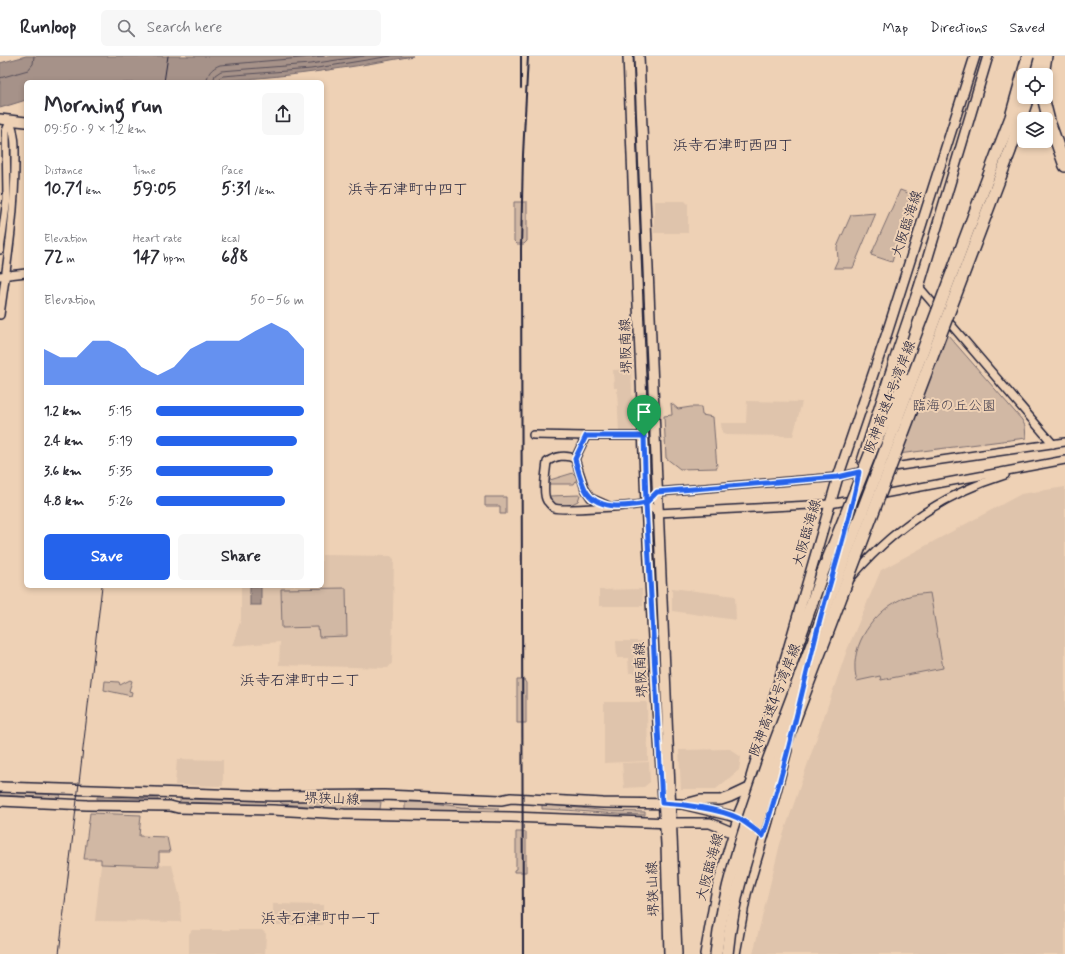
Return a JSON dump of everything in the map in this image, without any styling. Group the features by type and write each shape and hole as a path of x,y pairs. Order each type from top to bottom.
{"highway":[{"name":"阪神高速4号湾岸線","path":"716,954 725,902 735,860 748,817 1011,117 1028,56"},
{"path":"1035,68 1038,56"},
{"path":"1044,68 1046,56"},
{"name":"阪神高速4号湾岸線","path":"727,954 736,902 746,862 777,766 1010,151 1026,104"},
{"path":"1045,104 1049,121 1065,166"},
{"path":"738,818 763,758 798,642 822,574 873,447 927,333 964,236 972,220"}],"main road":[{"name":"堺阪南線","path":"628,56 646,503 667,803"},
{"name":"堺阪南線","path":"639,56 658,513 667,803"},
{"name":"大阪臨海線","path":"704,954 717,888 838,477 889,326 975,56"},
{"name":"大阪臨海線","path":"735,954 746,894 781,777 822,614 854,500 859,472 919,287 988,56"},
{"path":"0,120 24,122"},
{"name":"堺狭山線","path":"0,787 274,796 384,795 464,800 501,800 511,798 603,803 667,803 682,804 738,818 763,836"},
{"path":"682,804 700,800 721,800 730,798 747,788"},
{"name":"堺狭山線","path":"0,801 88,805 170,806 178,808 273,810 344,814 710,823 734,833 763,836"},
{"name":"堺狭山線","path":"667,803 677,954"},
{"name":"堺狭山線","path":"668,823 666,844 669,954"}],"street":[{"path":"0,250 6,199 6,131 10,121"},
{"path":"0,315 3,275 15,194 14,131 10,121"},
{"path":"3,275 24,273"},
{"path":"919,287 1053,444"},
{"path":"532,435 644,436"},
{"path":"586,436 575,459 585,489 591,498 609,506"},
{"path":"575,459 557,456 547,462 545,498 548,503 555,508 594,509 609,506 636,505 646,503 657,492 838,477 859,472 1065,442"},
{"path":"646,503 658,513 830,504 1065,460"},
{"path":"822,614 864,563 878,549 902,528 922,514 953,496 983,482 1046,463"}],"shaded area":[{"path":"654,201 685,201 688,204 688,233 654,233"},
{"path":"631,369 634,432 619,433 617,388 614,388 613,370"},
{"path":"747,401 802,402 793,436 725,435 722,432 721,423 746,423"},
{"path":"1065,487 1065,954 753,954 780,844 847,650 881,570 1021,494"},
{"path":"324,555 391,556 394,559 392,663 388,668 279,665 280,642 232,646 241,619 241,588 324,588"},
{"path":"672,588 735,596 736,620 672,611"},
{"path":"642,589 643,606 599,606 599,590"},
{"path":"616,641 643,641 645,673 629,673 628,658 617,658"},
{"path":"604,702 647,702 648,761 604,763"},
{"path":"730,749 741,757 739,770 716,789 681,789 679,750"},
{"path":"177,759 223,760 223,786 175,785"},
{"path":"649,762 650,782 644,787 624,788 622,763"},
{"path":"101,865 172,865 180,898 181,922 95,921"},
{"path":"273,904 323,905 323,925 275,925 273,922"},
{"path":"192,930 262,930 266,934 265,954 189,954 189,934"}],"green space":[{"path":"900,190 911,194 892,262 871,255"},
{"path":"514,202 527,202 527,241 524,244 517,244 514,241"},
{"path":"876,213 853,268 834,268 838,259 837,247 851,215"},
{"name":"臨海の丘公園","path":"941,327 1022,420 1025,426 1026,438 890,455"},
{"path":"671,403 678,409 701,407 702,415 713,417 717,468 680,469 666,458 664,416 672,415"},
{"path":"573,473 577,479 574,484 549,484 548,482 550,480"},
{"path":"580,495 578,501 570,505 555,504 549,498 549,496"},
{"path":"485,497 506,497 506,514 500,514 500,506 485,506"},
{"path":"346,588 347,636 319,637 318,627 282,628 281,589"},
{"path":"930,593 943,668 881,680 880,676 857,681 855,670 858,646 877,616 886,608 906,597"},
{"path":"130,680 132,681 129,691 132,692 131,696 104,690 105,681 119,682 120,685"},
{"path":"517,680 524,680 526,683 526,723 517,723"},
{"path":"0,792 61,796 60,798 0,795"},
{"path":"97,797 158,799 158,802 97,799"},
{"path":"180,799 263,801 265,803 263,805 180,802"},
{"path":"342,800 381,802 380,809 348,809 283,804 280,802 282,801"},
{"path":"405,802 425,802 462,807 498,808 498,812 405,810"},
{"path":"542,804 608,811 645,812 645,815 542,809"},
{"path":"90,813 141,815 139,836 167,837 170,852 159,852 159,866 101,864 101,859 84,859"},
{"path":"516,832 526,832 526,872 514,872 516,869"}],"water":[{"path":"26,56 413,56 330,70 274,77 232,80 24,80 24,101 0,108 0,63"},
{"path":"250,588 261,588 261,605 250,605"}],"tram line":[{"path":"164,80 168,56"},
{"path":"59,954 102,588"}],"railway":[{"path":"521,56 521,88"},
{"path":"523,954 521,249 523,155 528,56"}],"district":[{"name":"浜寺石津町西四丁","path":"733,146"},
{"name":"浜寺石津町中四丁","path":"408,190"},
{"name":"浜寺石津町中二丁","path":"300,681"},
{"name":"浜寺石津町中一丁","path":"321,919"}],"route":[{"path":"644,436 586,436 575,459 585,489 591,498 609,506 646,503 662,803 682,804 738,818 763,836 781,777 822,614 854,500 859,472 838,477 657,492 646,503 644,436"}]}
